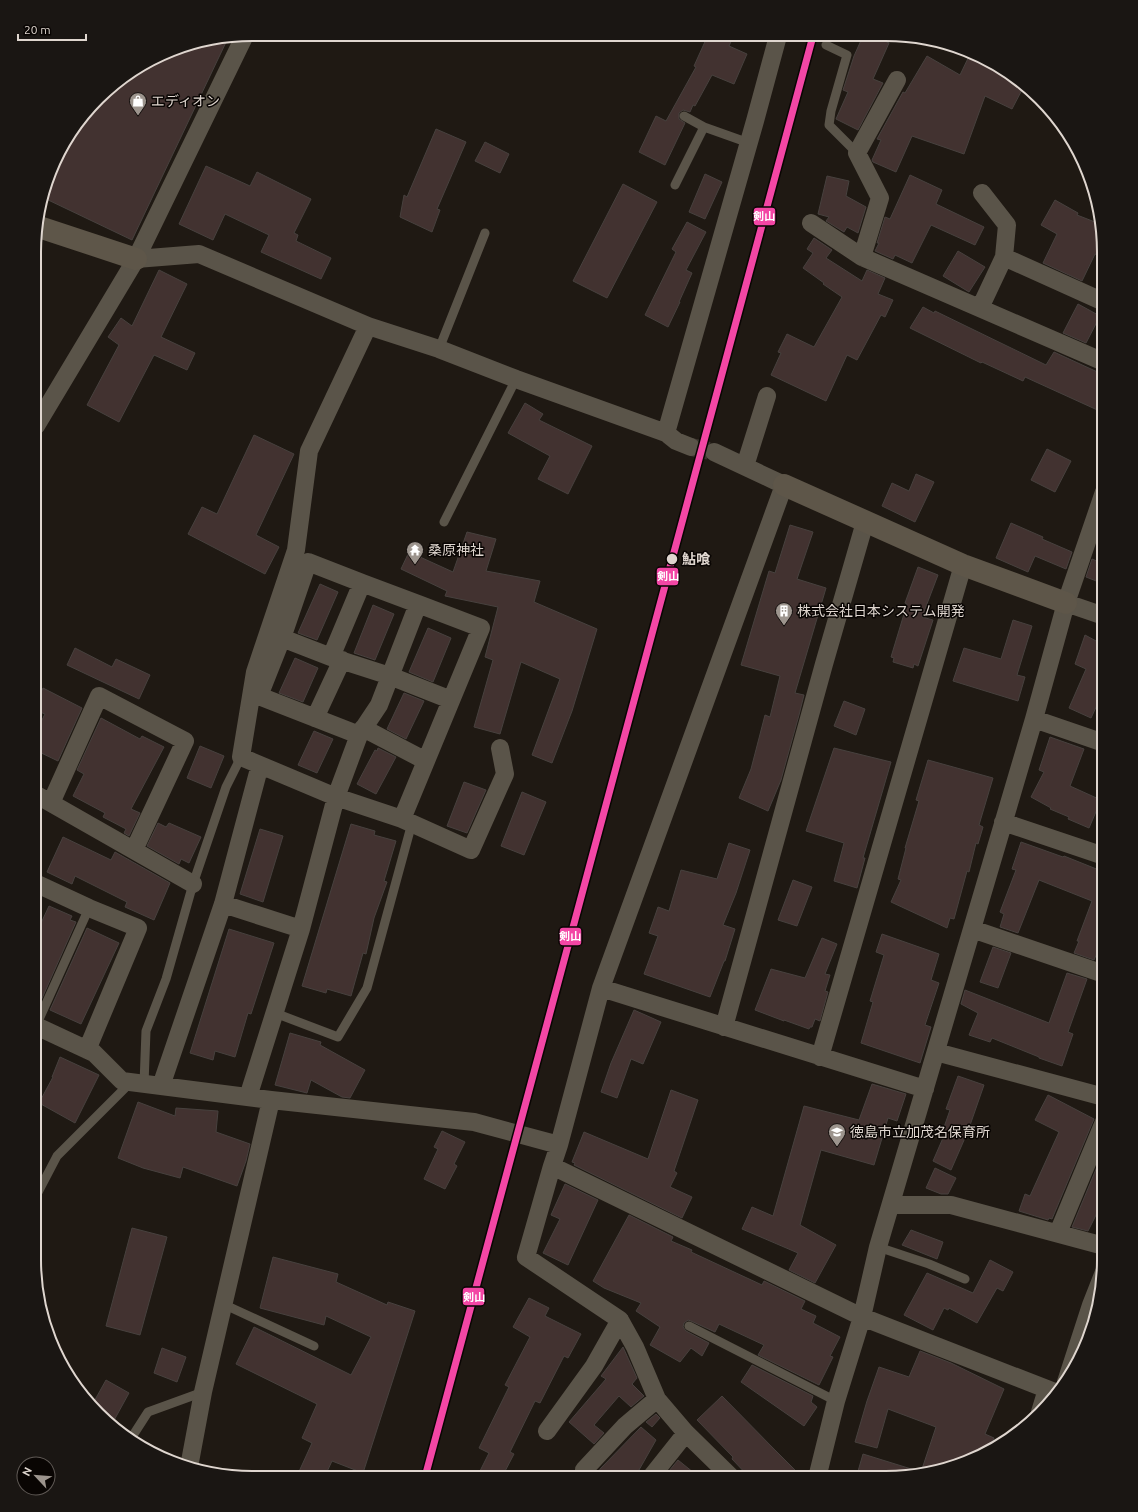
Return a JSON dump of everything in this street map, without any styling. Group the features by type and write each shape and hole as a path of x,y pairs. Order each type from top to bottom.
{"street":[{"path":"41,418 136,259 242,41"},
{"path":"666,433 777,41"},
{"path":"862,257 880,198 856,153 897,80"},
{"path":"980,308 1004,257 1007,226 982,193"},
{"path":"811,222 862,257 1097,359"},
{"path":"43,228 136,259 199,254 368,326 438,349 666,433 676,441 691,447"},
{"path":"1004,257 1097,299"},
{"path":"368,326 309,451 296,550 255,672 241,756 336,797 407,821 471,850 505,774 500,748"},
{"path":"745,466 767,396"},
{"path":"714,452 963,566 1097,614"},
{"path":"725,1471 686,1433 657,1399 635,1347 620,1320 526,1257 559,1145 601,988 784,485"},
{"path":"819,1471 836,1401 862,1317 878,1247 1034,719 1066,603 1097,512"},
{"path":"724,1027 824,664 865,522"},
{"path":"407,821 426,761 481,628 308,562 282,638 259,696 315,718 361,732 426,761"},
{"path":"820,1057 963,566"},
{"path":"315,718 362,583"},
{"path":"248,1097 301,929 336,797 361,732 379,705 418,604"},
{"path":"282,638 336,659 390,676 451,700"},
{"path":"51,803 99,696 185,741 134,850"},
{"path":"1034,719 1097,741"},
{"path":"145,1084 223,904 260,765"},
{"path":"41,797 193,884"},
{"path":"1003,822 1097,854"},
{"path":"41,888 138,928 87,1050"},
{"path":"223,904 301,929"},
{"path":"972,929 1097,972"},
{"path":"601,988 925,1089"},
{"path":"41,1028 94,1053 122,1081 271,1100 474,1122 559,1145"},
{"path":"936,1052 1097,1095"},
{"path":"190,1462 203,1392 271,1100"},
{"path":"1058,1233 1097,1139"},
{"path":"552,1166 862,1317 1051,1391"},
{"path":"891,1205 951,1206 1097,1244"},
{"path":"1076,1351 1093,1299"},
{"path":"547,1431 594,1366 620,1320"},
{"path":"584,1470 625,1426 657,1399"},
{"path":"656,1471 686,1433"}],"lane":[{"path":"826,45 846,55 830,111 829,125 856,153"},
{"path":"684,116 704,127 749,143"},
{"path":"675,185 704,127"},
{"path":"438,349 485,233"},
{"path":"444,522 516,379"},
{"path":"41,1187 57,1156 117,1095 145,1084 146,1031 166,979 193,884 226,787 241,756"},
{"path":"274,1013 338,1037 367,988 407,821"},
{"path":"41,1012 90,908"},
{"path":"878,1247 928,1264 965,1279"},
{"path":"223,1304 314,1346"},
{"path":"689,1326 836,1401"},
{"path":"134,1434 148,1412 203,1392"}],"building":[{"path":"705,41 731,41 729,46 747,54 734,84 712,75 695,106 693,105 690,112 683,110 679,113 679,119 685,123 665,165 639,152 656,116 666,121 696,67 694,66"},
{"path":"861,41 884,41 889,43 873,79 883,83 858,130 836,119 848,92 843,90 854,56"},
{"name":"エディオン","path":"226,43 132,240 48,200 57,171 77,135 93,113 113,93 147,69 171,57 198,48"},
{"path":"927,56 960,75 968,58 991,69 1022,91 1012,109 985,96 964,154 912,136 896,172 873,162 872,160 881,140 877,139 903,92 905,93"},
{"path":"436,129 466,142 437,209 440,210 432,232 400,217 404,195 407,197"},
{"path":"485,142 509,154 500,173 475,161"},
{"path":"206,166 250,186 257,172 311,199 294,233 298,235 296,241 331,258 321,279 261,252 269,235 225,214 213,240 179,224"},
{"path":"705,174 722,182 705,219 689,212"},
{"path":"910,175 942,190 936,204 984,227 975,245 931,225 912,263 895,255 893,259 875,251 879,243 877,243 885,217 890,219"},
{"path":"827,176 849,181 846,196 866,207 858,233 847,227 844,232 826,221 829,217 818,214"},
{"path":"623,184 657,202 607,298 573,281"},
{"path":"1055,200 1078,213 1077,215 1095,222 1097,238 1097,255 1095,254 1082,281 1043,263 1057,234 1041,225"},
{"path":"687,222 706,232 686,270 692,273 668,327 645,315 676,252 672,249"},
{"path":"814,238 832,250 826,258 862,281 867,270 885,278 878,294 893,300 885,317 881,315 857,360 847,355 826,401 771,375 781,353 778,352 787,334 814,347 842,297 803,268 813,253 807,249"},
{"path":"958,251 985,267 969,292 943,276"},
{"path":"159,270 187,284 161,337 195,353 187,370 154,355 119,422 87,405 119,345 108,337 121,318 132,326"},
{"path":"1078,304 1097,314 1097,322 1086,343 1063,333"},
{"path":"923,307 934,313 935,311 1046,365 1054,352 1097,372 1097,410 1025,377 1023,381 982,362 981,363 910,328"},
{"path":"525,403 543,414 539,420 592,446 568,494 538,479 550,456 508,433"},
{"path":"254,435 294,454 256,535 279,547 265,574 188,534 202,507 217,514"},
{"path":"1047,449 1071,461 1055,492 1031,480"},
{"path":"916,474 934,482 915,522 882,506 892,483 909,491"},
{"path":"1011,523 1072,552 1066,569 1035,556 1028,572 996,558"},
{"path":"790,525 813,532 797,579 826,588 795,693 804,695 799,715 781,780 768,811 739,798 751,769 765,715 770,717 780,676 741,665 769,571 775,573"},
{"path":"467,532 496,539 486,571 540,581 534,602 597,629 572,711 552,763 532,755 560,679 521,662 500,734 474,727 493,660 485,657 498,607 445,596 447,591 401,569 409,552 453,572"},
{"path":"1092,559 1097,561 1097,581 1086,577"},
{"path":"918,567 938,575 922,617 933,620 918,666 914,664 913,668 893,662 894,658 891,657 907,604 905,603"},
{"path":"320,584 338,592 317,640 298,633"},
{"path":"373,605 394,614 375,660 354,653"},
{"path":"1013,620 1032,626 1017,675 1025,677 1018,701 953,681 964,648 1001,659"},
{"path":"428,628 451,638 433,682 409,672"},
{"path":"1085,635 1097,641 1097,705 1091,718 1069,708 1086,669 1075,664"},
{"path":"75,648 112,667 116,659 150,675 139,699 67,665"},
{"path":"295,658 318,668 303,702 279,693"},
{"path":"43,688 82,708 58,761 41,753 41,722 45,714 41,712 41,692"},
{"path":"404,693 424,701 406,739 387,729"},
{"path":"844,701 865,709 856,735 834,726"},
{"path":"101,718 140,739 142,736 164,747 131,809 140,813 129,836 124,833 126,829 103,817 105,813 73,796 84,774 77,770"},
{"path":"314,731 333,739 317,773 298,765"},
{"path":"1050,737 1084,749 1070,786 1097,798 1097,809 1089,828 1068,819 1069,817 1050,809 1051,808 1031,797 1044,772 1039,770"},
{"path":"200,746 224,756 211,788 187,778"},
{"path":"378,748 396,757 376,794 357,784 375,750 377,751"},
{"path":"834,748 891,762 863,858 865,858 857,888 834,881 844,843 806,831"},
{"path":"928,760 993,778 979,825 983,827 978,844 976,843 969,872 967,871 954,919 950,918 947,928 891,902 901,880 898,879 905,848 919,801 916,800"},
{"path":"464,782 486,790 467,833 447,826"},
{"path":"522,792 546,802 524,855 501,846"},
{"path":"158,823 166,827 169,823 201,837 189,863 181,859 179,864 147,846"},
{"path":"351,824 375,831 374,835 396,841 384,881 387,882 374,918 366,954 363,953 351,996 327,989 326,993 302,986"},
{"path":"260,829 283,836 263,902 240,894"},
{"path":"63,837 111,860 115,852 170,883 154,920 125,907 127,902 75,876 72,884 47,872"},
{"path":"1021,842 1063,857 1064,856 1097,869 1097,953 1094,960 1074,953 1092,901 1039,880 1018,933 1000,927 1004,914 1000,912 1016,870 1012,869"},
{"path":"729,843 750,850 736,893 723,925 735,929 725,961 710,997 644,974 658,936 649,933 658,907 669,911 681,870 717,879"},
{"path":"793,880 812,887 797,926 778,920"},
{"path":"49,906 72,916 70,920 76,922 41,1001 41,923"},
{"path":"87,928 119,943 81,1024 50,1010"},
{"path":"229,929 274,943 251,1014 248,1013 235,1057 215,1051 213,1060 190,1053"},
{"path":"882,934 939,954 931,980 939,983 925,1025 931,1027 920,1063 861,1043 873,1002 870,1001 884,955 876,952"},
{"path":"822,938 837,944 825,974 830,975 825,991 828,992 820,1021 815,1019 812,1027 809,1029 755,1010 771,969 805,978"},
{"path":"993,947 1011,953 998,988 980,982"},
{"path":"1067,973 1087,979 1068,1032 1073,1034 1062,1066 992,1038 990,1042 969,1035 978,1013 961,1004 965,990 1049,1023"},
{"path":"634,1010 661,1022 643,1064 631,1059 617,1098 601,1092 611,1063"},
{"path":"290,1033 321,1042 320,1045 365,1070 350,1098 342,1097 311,1080 307,1093 275,1085"},
{"path":"60,1057 99,1075 75,1123 41,1104 41,1099"},
{"path":"958,1076 984,1085 968,1131 951,1170 933,1161 946,1131 943,1130 950,1110 946,1109"},
{"path":"872,1084 906,1094 897,1121 888,1118 874,1165 821,1150 800,1225 836,1245 815,1283 789,1270 798,1253 742,1229 752,1207 773,1216 804,1106 859,1120"},
{"path":"671,1090 698,1100 674,1171 677,1173 670,1187 692,1197 682,1218 574,1165 575,1163 572,1162 584,1132 648,1159"},
{"path":"1048,1095 1094,1119 1052,1219 1049,1218 1048,1220 1019,1211 1025,1194 1030,1196 1059,1132 1035,1120"},
{"path":"138,1102 175,1116 176,1108 218,1111 216,1132 250,1144 246,1161 237,1186 183,1167 180,1178 143,1168 118,1158"},
{"path":"442,1131 465,1142 454,1164 457,1166 445,1189 424,1179 438,1149 434,1147"},
{"path":"1097,1167 1097,1213 1088,1231 1072,1227"},
{"path":"935,1168 956,1178 948,1194 941,1194 926,1188"},
{"path":"565,1184 598,1200 568,1265 543,1253 560,1219 551,1215"},
{"path":"629,1215 673,1237 671,1241 692,1250 691,1252 762,1285 764,1281 805,1301 801,1309 816,1316 813,1323 840,1337 830,1356 833,1357 819,1385 758,1355 764,1345 719,1324 715,1332 688,1320 684,1323 683,1327 686,1331 709,1343 702,1356 691,1348 680,1362 650,1345 660,1327 636,1311 641,1303 604,1288 593,1281"},
{"path":"132,1228 167,1237 140,1335 106,1326"},
{"path":"911,1230 943,1242 937,1259 902,1245"},
{"path":"273,1257 338,1274 336,1282 387,1305 388,1302 415,1311 364,1471 358,1471 332,1461 327,1471 299,1471 312,1443 302,1438 317,1404 236,1364 254,1327 351,1375 371,1337 326,1316 324,1325 260,1308"},
{"path":"990,1260 1013,1272 1003,1291 997,1288 977,1323 949,1308 948,1310 944,1308 933,1330 904,1315 927,1273 973,1293"},
{"path":"529,1298 549,1308 545,1316 581,1334 568,1358 564,1356 540,1403 535,1401 510,1452 514,1454 505,1471 480,1471 489,1453 479,1448 509,1387 505,1385 530,1337 513,1327"},
{"path":"623,1347 637,1378 632,1384 644,1396 631,1407 619,1396 594,1425 604,1433 594,1444 569,1422 606,1379 601,1376"},
{"path":"162,1348 186,1357 177,1382 154,1373"},
{"path":"920,1351 951,1363 1004,1389 985,1434 994,1438 992,1442 954,1460 922,1468 936,1427 888,1409 877,1448 855,1442 879,1367 909,1377"},
{"path":"752,1365 813,1396 811,1402 817,1407 804,1426 741,1382"},
{"path":"106,1380 129,1393 114,1420 95,1401"},
{"path":"722,1396 796,1471 743,1471 732,1459 733,1457 697,1420"},
{"path":"656,1414 660,1418 652,1427 646,1422"},
{"path":"641,1427 656,1440 638,1471 599,1471"},
{"path":"863,1454 912,1469 900,1471 858,1471"},
{"path":"678,1460 692,1471 669,1471"}],"tunnel":[{"path":"691,447 714,452"}],"transit line":[{"name":"剣山","path":"427,1471 812,41"}],"place":[{"name":"エディオン","path":"138,116"},
{"name":"鮎喰","path":"672,559"},
{"name":"桑原神社","path":"415,565"},
{"name":"株式会社日本システム開発","path":"784,626"},
{"name":"徳島市立加茂名保育所","path":"837,1147"}]}
